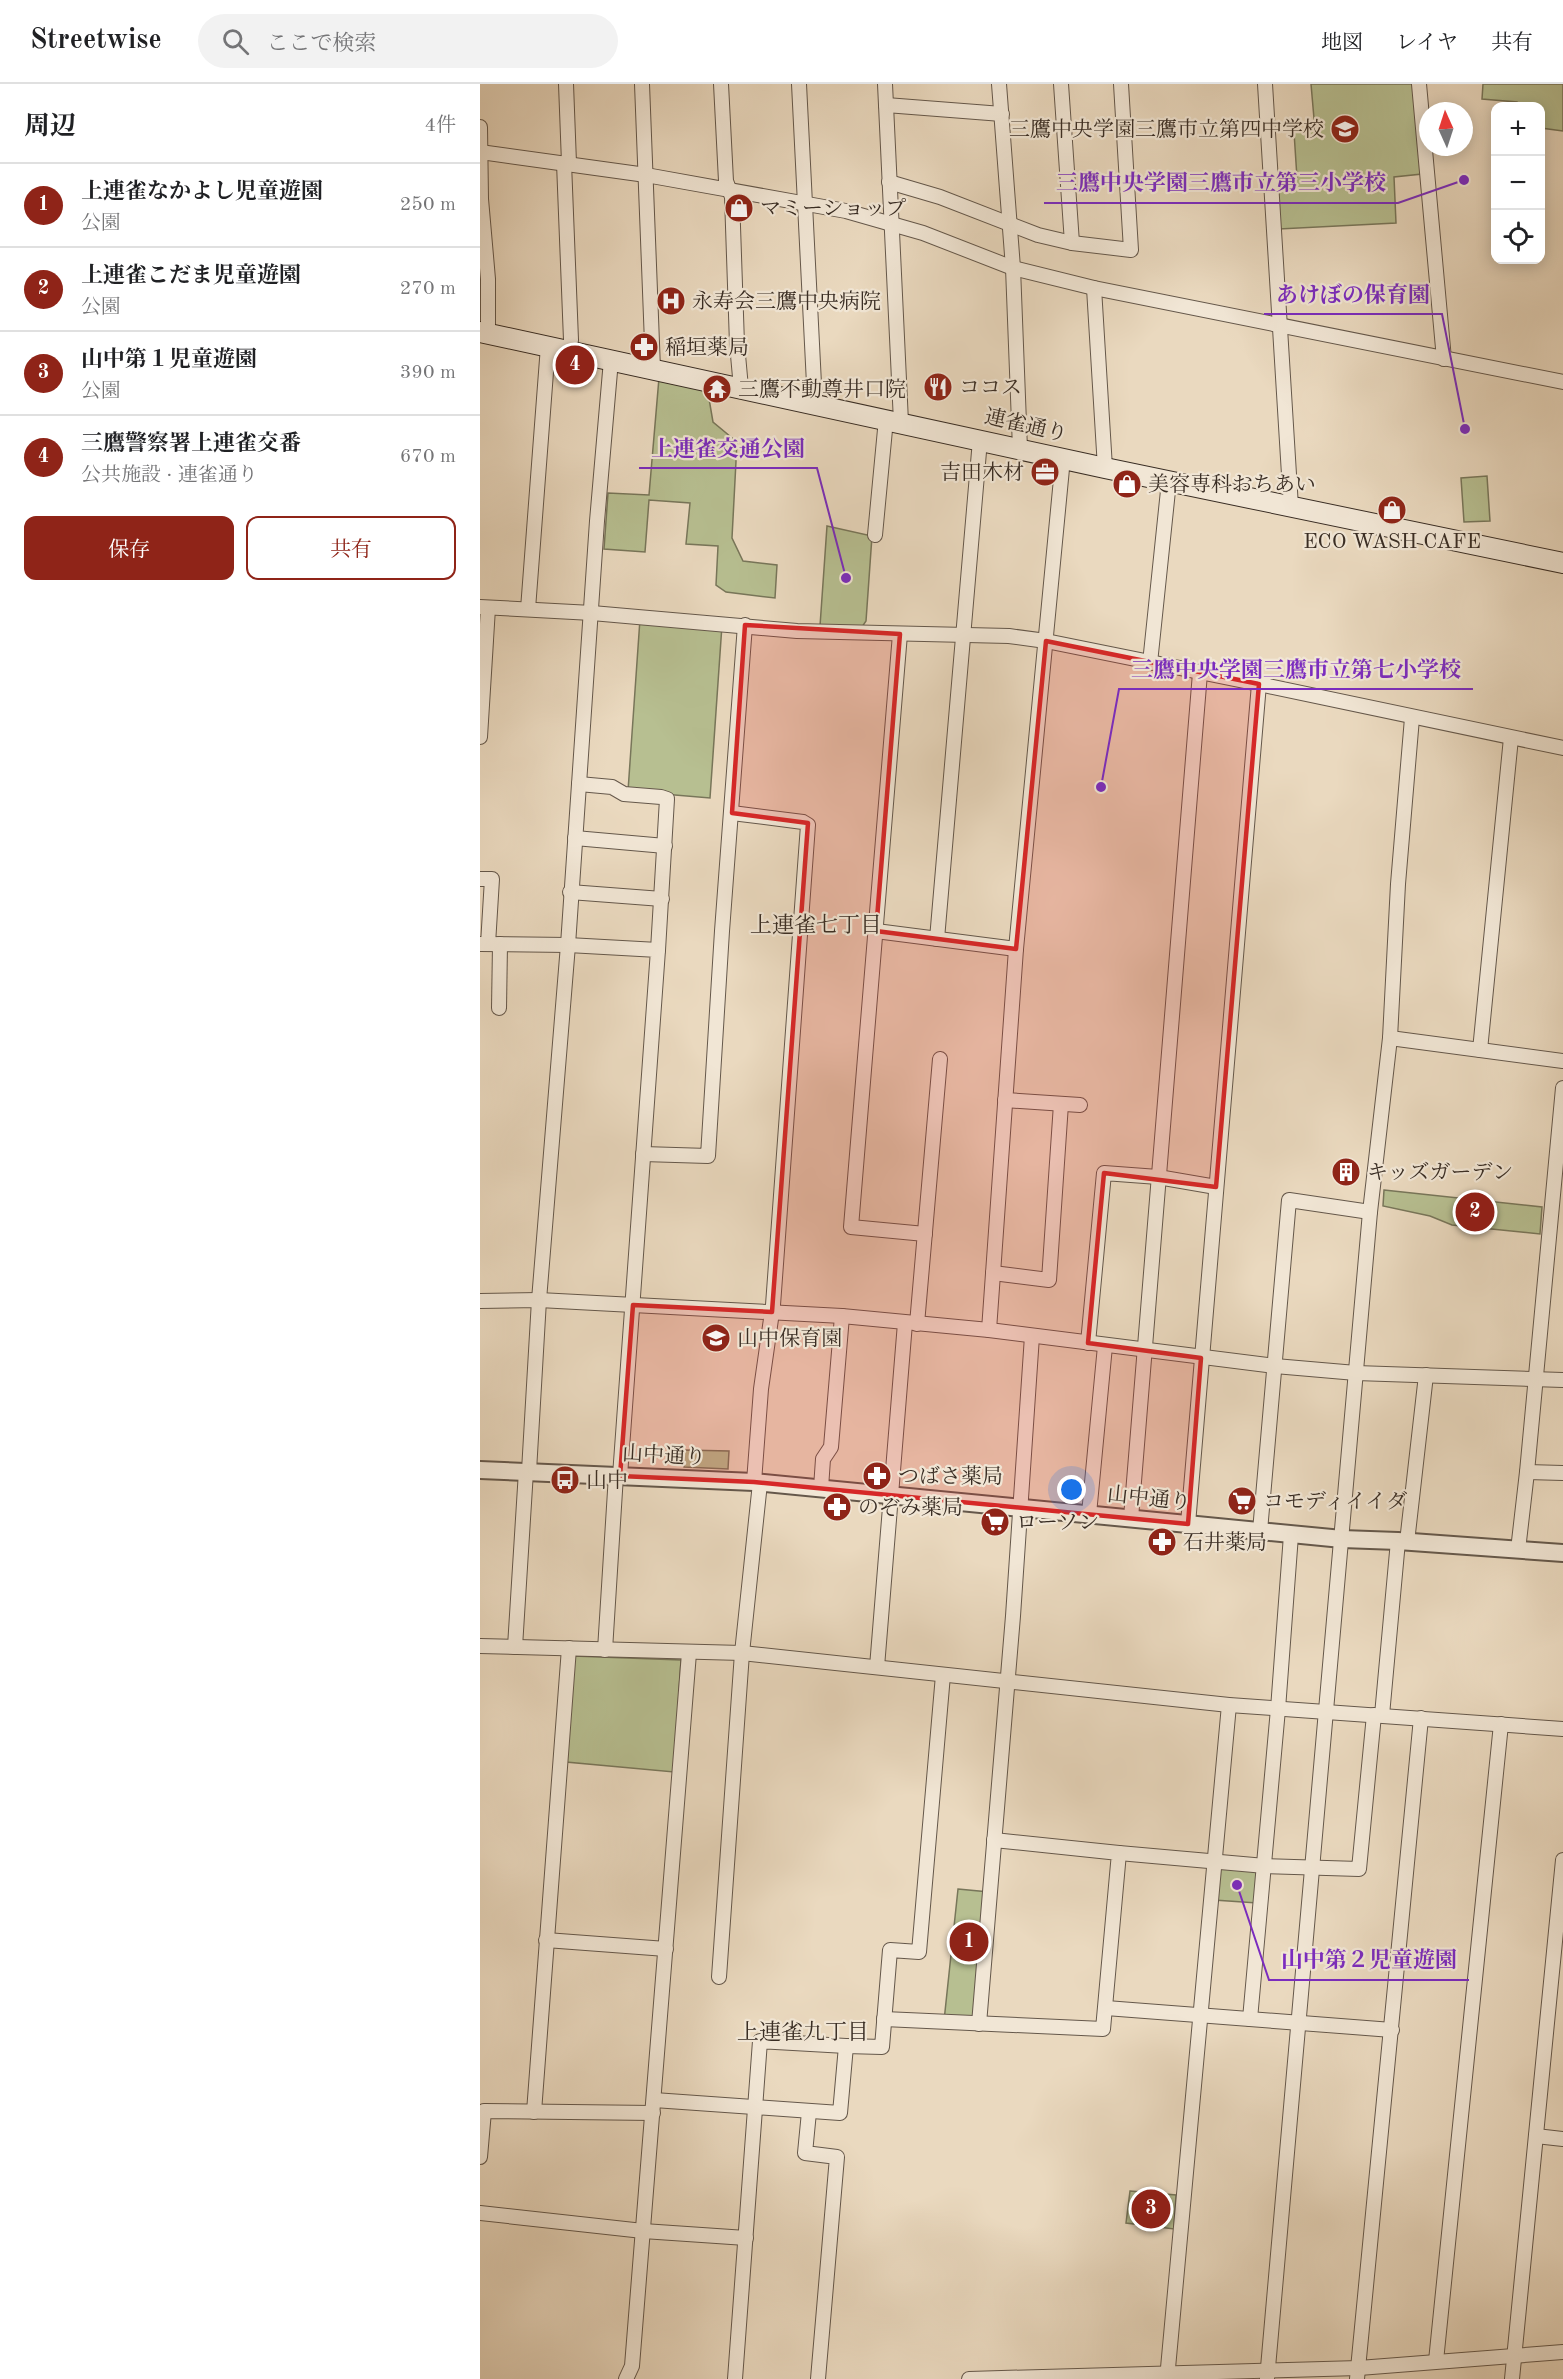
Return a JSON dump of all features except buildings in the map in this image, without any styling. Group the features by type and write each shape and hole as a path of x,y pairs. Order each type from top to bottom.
{"main road":[{"name":"連雀通り","path":"484,332 1105,468 1563,563"}],"street":[{"path":"566,84 571,340 569,350"},
{"path":"642,84 653,369"},
{"path":"721,84 726,181 732,197 737,344 741,388"},
{"path":"799,84 815,404"},
{"path":"875,535 894,420 891,222 885,84"},
{"path":"999,84 1013,268 1020,449"},
{"path":"1061,84 1072,243"},
{"path":"889,182 940,196 1038,235 1072,243 1131,250 1121,84"},
{"path":"1265,84 1291,507"},
{"path":"1419,84 1444,359"},
{"path":"886,105 1002,114"},
{"path":"480,127 481,199 488,279 484,332"},
{"path":"481,152 729,188 846,211 891,222 954,243 1013,268 1094,288 1563,382"},
{"path":"1094,288 1105,468"},
{"path":"528,609 548,346"},
{"path":"515,1647 539,1300 568,945 597,522 611,360"},
{"path":"937,939 962,634 981,440"},
{"path":"989,1330 1016,949 1063,458"},
{"path":"1150,663 1169,481"},
{"path":"480,737 484,607 592,613 797,631 1009,636 1046,641 1259,684 1563,748"},
{"path":"643,1154 708,1156 745,625"},
{"path":"900,634 851,1227 925,1234"},
{"path":"1131,1518 1200,673"},
{"path":"1188,1524 1259,684"},
{"path":"1267,2374 1370,1212 1390,1038 1398,884 1412,718"},
{"path":"1480,1050 1511,738"},
{"path":"579,784 612,787 624,794 661,797 667,800 633,1305 605,1650"},
{"path":"719,1977 742,1653 757,1482 761,1389 770,1312 773,1305 808,825 803,822 732,813"},
{"path":"575,838 665,846"},
{"path":"480,879 492,879 489,944 499,1008"},
{"path":"570,892 662,899"},
{"path":"876,931 1016,949"},
{"path":"489,944 568,945 658,950"},
{"path":"1390,1038 1563,1061"},
{"path":"877,1667 890,1494 911,1324 925,1234 940,1059"},
{"path":"1518,1550 1536,1378 1556,1237 1563,1088"},
{"path":"1005,1100 1080,1105"},
{"path":"993,1273 1049,1281 1061,1104"},
{"path":"1088,1343 1104,1173 1216,1187"},
{"path":"1260,1532 1289,1200 1370,1212"},
{"path":"480,1301 539,1300 842,1316 989,1330 1275,1366 1356,1373 1563,1380"},
{"path":"821,1488 823,1459 831,1447 842,1316"},
{"path":"979,2024 1014,1605 1032,1336"},
{"path":"1089,1514 1105,1346"},
{"path":"994,1840 1214,1862 1359,1869 1378,1715 1426,1375"},
{"name":"山中通り","path":"480,1470 757,1482 1291,1535 1563,1553"},
{"path":"1527,1472 1563,1473"},
{"path":"1250,2019 1265,1866 1291,1535"},
{"path":"480,1646 742,1653 1229,1705 1563,1728"},
{"path":"534,2112 569,1648"},
{"path":"626,2379 632,2366 689,1653"},
{"path":"735,2379 760,2041 882,2047 890,1950 919,1952 944,1675"},
{"path":"1167,2376 1229,1705"},
{"path":"1358,2373 1421,1718"},
{"path":"1436,2361 1501,1724"},
{"path":"884,2019 1103,2029 1119,1853"},
{"path":"1512,2379 1563,1860"},
{"path":"546,1941 666,1949"},
{"path":"1106,2007 1392,2030"},
{"path":"480,2157 484,2111 534,2112 653,2106 755,2108 840,2114 846,2046"},
{"path":"809,2112 805,2153 837,2157 818,2379"},
{"path":"1536,2136 1563,2139"},
{"path":"480,2212 643,2231 746,2238"},
{"path":"969,2379 1358,2373 1436,2361 1563,2352"}],"highlighted area":[{"path":"745,625 900,634 876,931 1016,949 1046,641 1259,684 1216,1187 1104,1173 1088,1343 1201,1358 1188,1524 754,1482 620,1476 633,1305 772,1312 808,823 732,813"}],"green space":[{"name":"三鷹中央学園三鷹市立第四中学校","path":"1311,84 1413,84 1422,174 1394,177 1396,223 1279,229 1275,180 1297,178 1294,132 1315,130"},
{"path":"1483,84 1563,84 1563,131 1545,129 1545,102 1482,99"},
{"path":"659,378 707,387 713,422 737,442 732,538 743,561 777,565 775,598 726,592 716,585 718,546 686,544 690,503 649,500 645,552 604,549 608,493 649,495"},
{"path":"1487,476 1490,521 1464,522 1461,478"},
{"path":"827,526 872,536 866,621 862,627 820,626"},
{"path":"640,619 722,625 710,798 628,791"},
{"path":"1384,1190 1542,1207 1540,1234 1452,1225 1430,1216 1383,1206"},
{"path":"684,1450 729,1451 728,1469 684,1467"},
{"path":"573,1656 681,1660 674,1772 566,1762"},
{"path":"1217,1866 1260,1870 1257,1903 1214,1900"},
{"path":"958,1889 989,1892 979,2024 944,2021"},
{"path":"1130,2191 1176,2195 1174,2229 1126,2223"}],"place":[{"name":"三鷹中央学園三鷹市立第四中学校","path":"1345,129"},
{"name":"三鷹中央学園三鷹市立第三小学校","path":"1464,180"},
{"name":"マミーショップ","path":"739,208"},
{"name":"永寿会三鷹中央病院","path":"671,301"},
{"name":"稲垣薬局","path":"644,347"},
{"name":"三鷹警察署上連雀交番","path":"575,365"},
{"name":"ココス","path":"938,387"},
{"name":"三鷹不動尊井口院","path":"717,389"},
{"name":"あけぼの保育園","path":"1465,429"},
{"name":"吉田木材","path":"1045,472"},
{"name":"美容専科おちあい","path":"1127,484"},
{"name":"ECO WASH CAFE","path":"1392,510"},
{"name":"上連雀交通公園","path":"846,578"},
{"name":"三鷹中央学園三鷹市立第七小学校","path":"1101,787"},
{"name":"キッズガーデン","path":"1346,1172"},
{"name":"上連雀こだま児童遊園","path":"1475,1212"},
{"name":"山中保育園","path":"716,1338"},
{"name":"つばさ薬局","path":"877,1476"},
{"name":"山中","path":"565,1480"},
{"name":"コモディイイダ","path":"1242,1501"},
{"name":"のぞみ薬局","path":"837,1507"},
{"name":"ローソン","path":"995,1522"},
{"name":"石井薬局","path":"1162,1542"},
{"name":"山中第２児童遊園","path":"1237,1885"},
{"name":"上連雀なかよし児童遊園","path":"969,1942"},
{"name":"山中第１児童遊園","path":"1151,2209"}],"district":[{"name":"上連雀七丁目","path":"816,924"},
{"name":"上連雀九丁目","path":"803,2031"}]}
